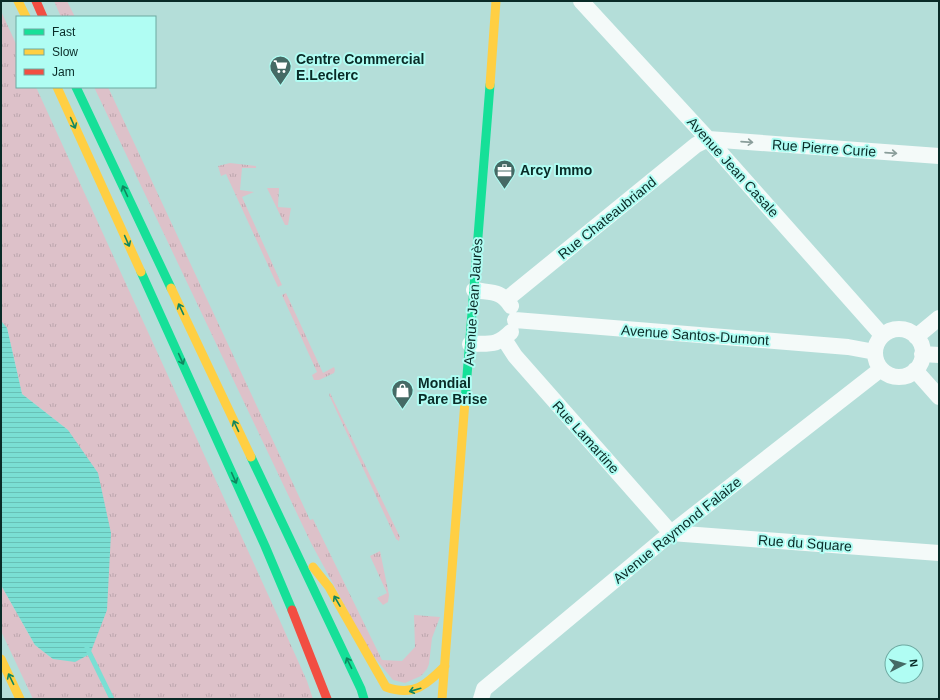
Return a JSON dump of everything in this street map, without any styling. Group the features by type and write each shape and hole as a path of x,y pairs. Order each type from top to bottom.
{"main road":[{"path":"18,1 26,16"},
{"path":"36,1 44,16"},
{"name":"Avenue Jean Jaurès","path":"442,699 496,1"},
{"path":"57,88 265,546 306,643 326,699"},
{"path":"76,88 288,538 361,689 364,699"},
{"path":"288,538 329,587 386,687 396,693 407,693 421,690 445,666"},
{"path":"1,659 20,699"}],"street":[{"name":"Avenue Jean Casale","path":"581,1 708,139 882,335"},
{"name":"Rue Pierre Curie","path":"708,139 939,156"},
{"name":"Rue Chateaubriand","path":"507,298 696,145 708,139"},
{"path":"470,344 496,343 504,339 511,332 515,320 512,308 507,298 500,294 474,290"},
{"path":"916,337 939,318"},
{"name":"Avenue Santos-Dumont","path":"515,320 848,347 875,352"},
{"path":"896,329 910,332 916,337 920,342 922,354 921,360 915,370 909,374 894,376 881,369 875,352 878,340 882,335 896,329"},
{"name":"Rue Lamartine","path":"504,339 515,356 671,533"},
{"path":"922,354 939,355"},
{"name":"Avenue Raymond Falaize","path":"481,699 484,689 671,533 881,369"},
{"path":"915,370 939,397"},
{"name":"Rue du Square","path":"671,533 939,552"}],"green space":[{"path":"54,1 67,1 74,16 61,16"},
{"path":"1,11 16,44 16,88 36,88 276,612 307,681 313,699 33,699 1,631 1,585 35,645 53,659 68,430 22,394 7,328 1,321"},
{"path":"94,88 108,88 310,520 313,519 382,660 402,661 415,647 414,615 440,617 432,638 429,664 421,676 405,683 393,680 370,652 311,543"},
{"path":"230,163 256,166 256,168 242,168 240,190 254,192 242,197 282,285 278,287 226,174 221,176 218,166"},
{"path":"267,188 279,188 278,207 291,208 288,225 285,225"},
{"path":"286,293 323,373 334,367 334,373 319,380 314,380 312,375 317,372 282,295"},
{"path":"330,393 400,537 399,541 396,539 329,395"},
{"path":"380,551 389,595 388,602 383,605 377,598 387,593 370,556"}],"water":[{"path":"1,321 7,328 22,394 68,430 98,473 111,533 107,610 90,654 75,662 53,659 35,645 1,585"}],"waterway":[{"path":"87,648 112,699"}],"traffic: fast":[{"path":"465,401 490,85"},
{"path":"76,88 171,288"},
{"path":"141,272 265,546 292,610"},
{"path":"251,457 361,689 364,699"}],"traffic: slow":[{"path":"18,1 26,16"},
{"path":"490,85 496,1"},
{"path":"57,88 141,272"},
{"path":"171,288 251,457"},
{"path":"442,699 465,401"},
{"path":"313,567 329,587 386,687 404,691 412,690 432,679 445,666"},
{"path":"1,659 20,699"}],"traffic: jam":[{"path":"36,1 43,16"},
{"path":"292,610 327,699"}],"place":[{"name":"Centre Commercial E.Leclerc","path":"280,86"},
{"name":"Arcy Immo","path":"505,190"},
{"name":"Mondial Pare Brise","path":"403,410"}]}
